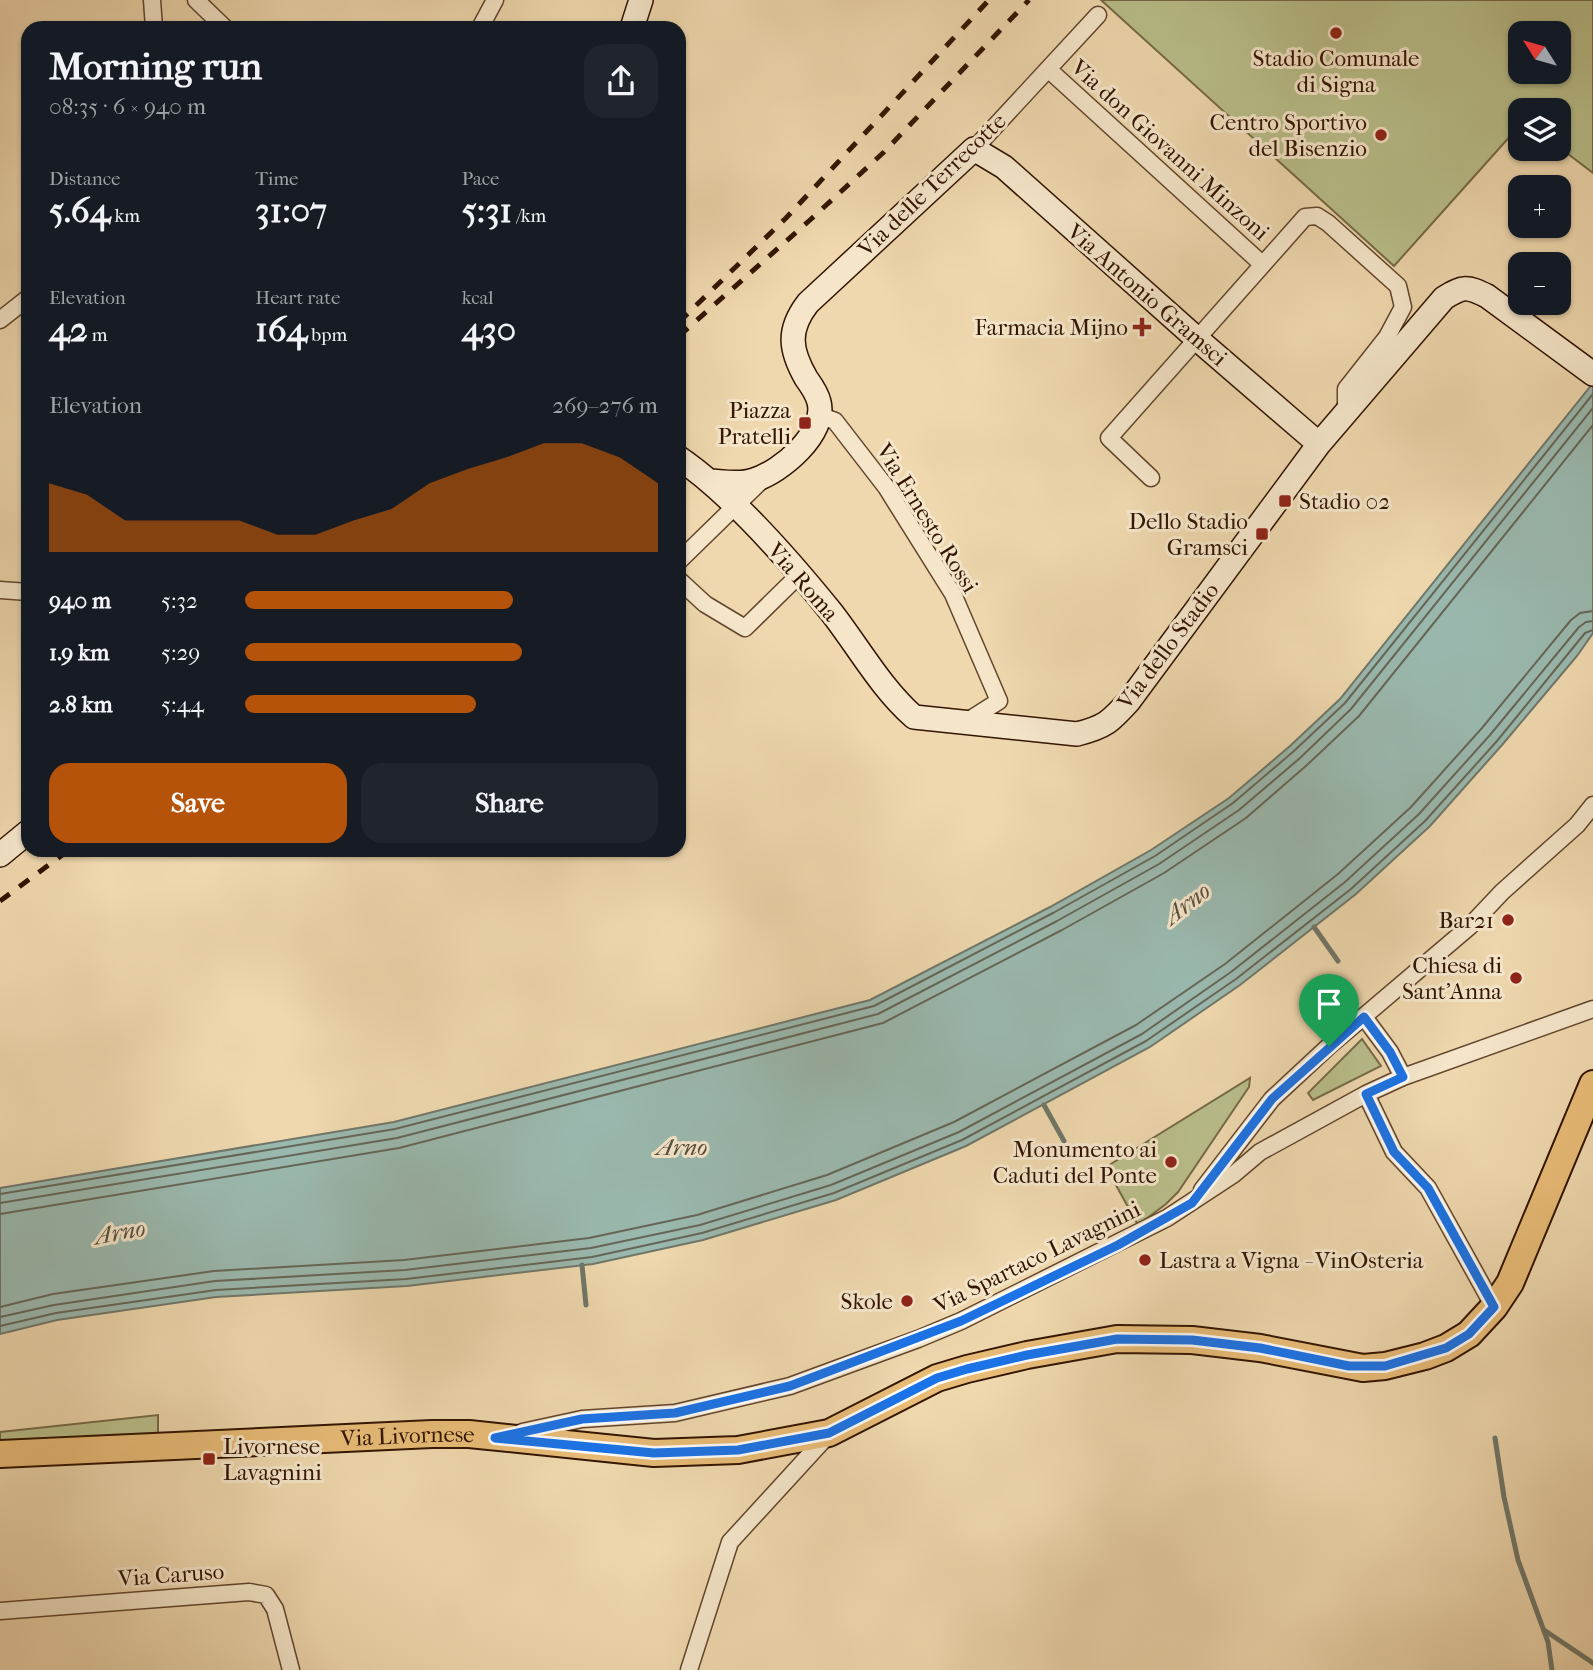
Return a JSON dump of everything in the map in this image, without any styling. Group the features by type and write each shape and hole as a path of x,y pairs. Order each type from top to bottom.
{"main road":[{"path":"634,21 641,0"},
{"name":"Via Antonio Gramsci","path":"974,149 1004,167 1319,444"},
{"name":"Via delle Terrecotte","path":"819,415 820,404 793,349 793,331 799,315 808,303 974,149"},
{"name":"Via dello Stadio","path":"914,717 1077,734 1099,728 1111,720 1129,701 1319,444 1444,298 1457,289 1470,287 1486,296 1593,374"},
{"path":"711,481 751,481 767,475 808,439 817,426 819,415"},
{"name":"Via Roma","path":"686,463 711,481 799,575 832,614 895,700 914,717"},
{"path":"0,855 21,838"},
{"name":"Via Livornese","path":"0,1454 432,1434 469,1434 654,1453 738,1450 829,1433 937,1378 984,1364 1117,1339 1192,1340 1260,1348 1349,1366 1385,1366 1446,1348 1469,1334 1494,1307 1514,1276 1593,1084"}],"street":[{"path":"152,0 154,21"},
{"path":"196,0 218,21"},
{"path":"484,21 495,0"},
{"name":"Via delle Terrecotte","path":"974,149 1098,15"},
{"name":"Via don Giovanni Minzoni","path":"1048,69 1262,264"},
{"name":"Via dello Stadio","path":"1151,478 1109,439 1305,217 1317,216 1383,272 1398,286 1403,307 1387,337 1346,389 1346,411"},
{"path":"0,320 21,304"},
{"name":"Via Ernesto Rossi","path":"819,415 835,421 886,487 953,594 999,701 966,722"},
{"path":"686,554 767,475"},
{"path":"686,586 705,604 745,628 799,575"},
{"path":"0,590 21,592"},
{"path":"1192,1203 1272,1099 1469,927 1502,892 1577,825 1593,806"},
{"name":"Via Spartaco Lavagnini","path":"495,1438 582,1419 675,1413 790,1386 961,1321 1118,1245 1192,1203 1260,1152 1366,1094 1403,1077 1593,1009"},
{"path":"1364,1017 1390,1052 1403,1077"},
{"path":"1366,1094 1394,1152 1428,1188 1494,1307"},
{"path":"689,1670 730,1542 829,1433"},
{"name":"Via Caruso","path":"0,1611 249,1591 266,1595 275,1609 291,1670"}],"green space":[{"name":"Centro Sportivo del Bisenzio","path":"1101,0 1593,0 1593,173 1571,156 1571,98 1508,98 1508,139 1394,266"},
{"path":"1362,1039 1381,1066 1313,1100 1308,1093"},
{"path":"1250,1078 1249,1087 1178,1192 1138,1225 1106,1167"},
{"path":"158,1415 158,1440 0,1445 0,1432"}],"water":[{"name":"Arno","path":"1593,383 1593,633 1502,745 1430,826 1356,894 1240,985 1150,1047 966,1146 836,1200 703,1240 593,1264 407,1286 216,1297 57,1320 0,1334 0,1188 394,1122 870,1000 1050,907 1151,850 1229,798 1340,699"}],"waterway":[{"path":"1314,927 1338,961"},
{"path":"1044,1105 1064,1141"},
{"path":"582,1265 586,1305"},
{"path":"1495,1438 1518,1560 1548,1642 1552,1670"},
{"path":"1544,1630 1593,1663"}],"railway":[{"path":"686,315 786,218 989,0"},
{"path":"686,330 884,152 1029,0"},
{"path":"0,901 60,857"}],"place":[{"name":"Stadio Comunale di Signa","path":"1336,33"},
{"name":"Centro Sportivo del Bisenzio","path":"1381,135"},
{"name":"Farmacia Mijno","path":"1142,327"},
{"name":"Piazza Pratelli","path":"805,423"},
{"name":"Stadio 02","path":"1285,501"},
{"name":"Dello Stadio Gramsci","path":"1262,534"},
{"name":"Bar21","path":"1508,920"},
{"name":"Chiesa di Sant'Anna","path":"1516,978"},
{"name":"Monumento ai Caduti del Ponte","path":"1171,1162"},
{"name":"Lastra a Vigna - VinOsteria","path":"1145,1260"},
{"name":"Skole","path":"907,1301"},
{"name":"Livornese Lavagnini","path":"209,1459"}],"route":[{"path":"1364,1017 1390,1052 1403,1077 1366,1094 1394,1152 1428,1188 1494,1307 1469,1334 1446,1348 1385,1366 1363,1368 1260,1348 1192,1340 1117,1339 984,1364 937,1378 829,1433 738,1450 654,1453 495,1438 582,1419 675,1413 790,1386 961,1321 1118,1245 1192,1203 1272,1099 1329,1046 1364,1017"}]}
